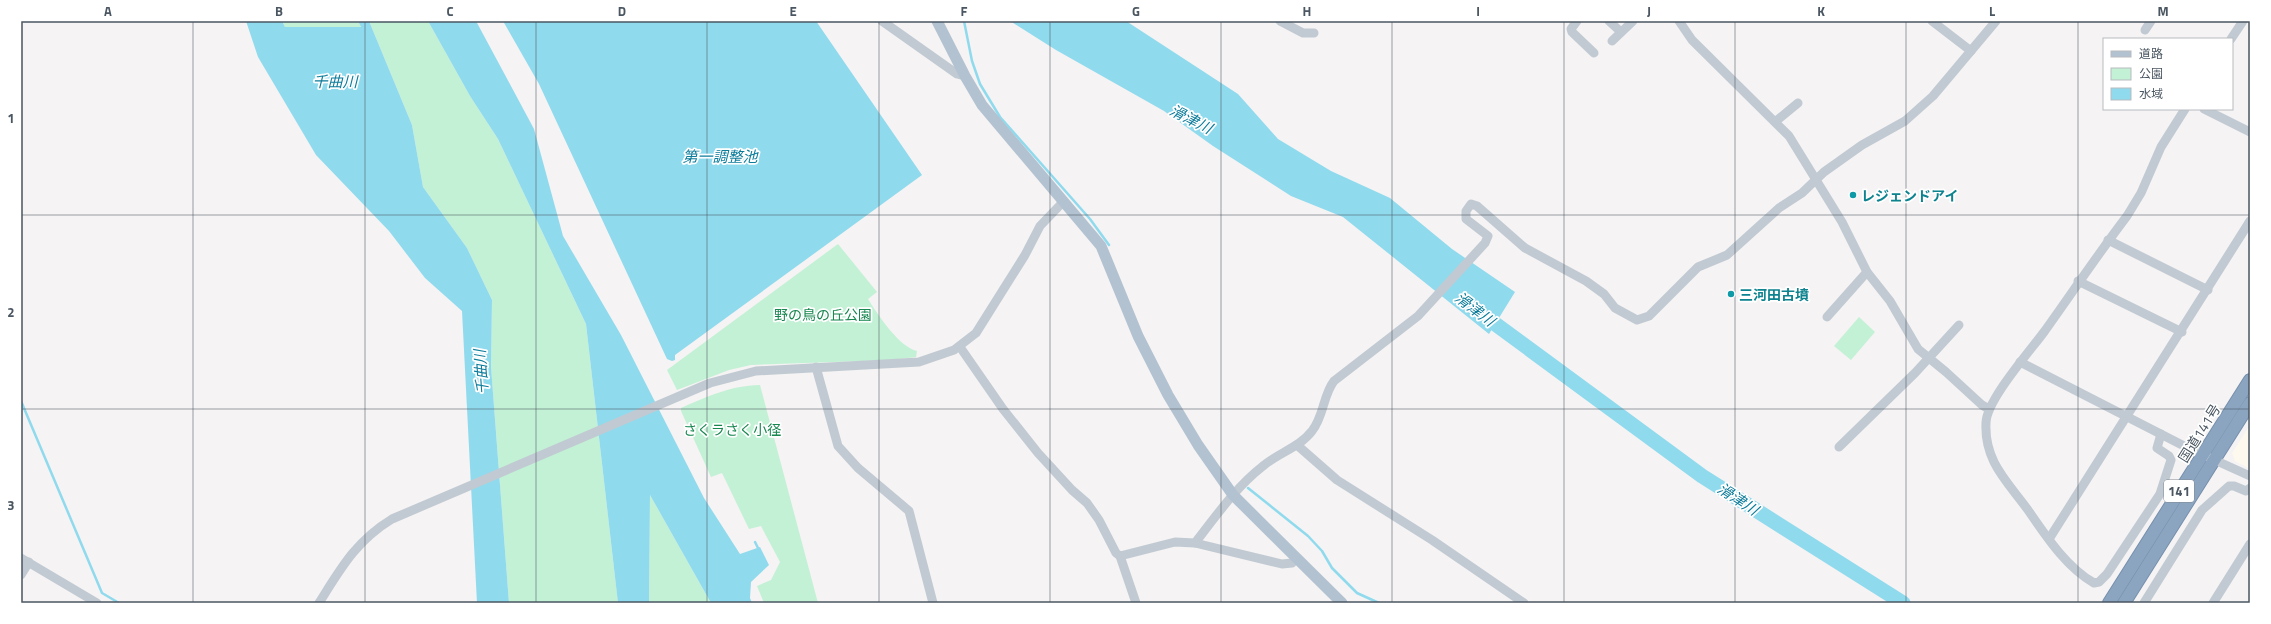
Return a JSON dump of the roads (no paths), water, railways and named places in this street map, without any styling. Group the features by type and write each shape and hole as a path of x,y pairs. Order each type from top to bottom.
{"highway":[{"name":"国道141号","path":"2108,603 2250,380"},
{"name":"国道141号","path":"2124,603 2250,403"}],"main road":[{"path":"937,21 965,76 996,124 1064,201 1100,246 1138,336 1168,395 1198,446 1233,495 1342,603"}],"street":[{"path":"882,21 957,74 965,76"},
{"path":"1280,21 1303,33 1314,33"},
{"path":"1577,21 1571,29 1572,32 1594,53"},
{"path":"1609,21 1621,32"},
{"path":"1612,41 1633,21"},
{"path":"1679,21 1692,40 1789,136 1842,222 1867,272 1890,301 1918,349 1982,405 1990,409"},
{"path":"1932,21 1971,51"},
{"path":"1195,543 1233,495 1238,486 1264,465 1297,445 1313,430 1334,381 1418,316 1485,243 1488,236 1466,219 1466,211 1471,204 1477,206 1525,248 1586,281 1604,294 1615,308 1637,320 1642,320 1649,316 1698,267 1727,255 1779,208 1802,193 1828,169 1862,145 1905,121 1933,96 1996,21"},
{"path":"2145,30 2151,21"},
{"path":"2232,38 2243,21"},
{"path":"1775,122 1798,103"},
{"path":"2161,434 2157,448 2169,456 2171,460 2163,487 2131,538 2099,582 2094,584 2078,572 2049,539 1993,464 1986,434 1986,418 1990,409 2020,362 2126,216 2141,192 2161,147 2184,110"},
{"path":"2206,110 2250,132"},
{"path":"319,603 344,562 361,542 392,519 423,504 710,383 740,374 816,367 919,362 946,354 960,346 976,332 984,322 1040,226 1064,201"},
{"path":"2049,539 2128,418 2250,221"},
{"path":"2108,240 2208,290"},
{"path":"1827,317 1867,272"},
{"path":"2078,281 2182,332"},
{"path":"1839,447 1928,359 1959,325"},
{"path":"960,346 1003,409 1038,453 1072,490 1087,503 1099,520 1116,553 1120,556 1136,603"},
{"path":"2020,362 2188,448 2250,476"},
{"path":"816,367 838,446 858,468 908,511 934,603"},
{"path":"1297,445 1337,480 1432,540 1524,603"},
{"path":"2144,603 2202,510 2228,486 2234,486 2246,491 2250,488"},
{"path":"1120,556 1175,542 1195,543 1282,564 1292,563 1297,558"},
{"path":"2213,603 2250,544"},
{"path":"21,575 25,560 97,603"}],"water":[{"name":"千曲川","path":"246,21 282,21 285,27 361,27 358,21 369,21 412,125 423,187 467,248 492,300 491,367 509,603 477,603 462,311 425,278 389,231 316,155 258,57"},
{"path":"428,21 476,21 534,129 563,236 621,335 704,498 740,554 760,547 769,565 751,582 750,598 752,603 711,603 650,495 649,603 618,603 586,324 498,139 470,96"},
{"name":"第一調整池","path":"503,21 816,21 922,175 675,355 675,360 672,361 667,359 539,84"},
{"path":"1010,21 1126,21 1238,94 1278,139 1331,171 1390,198 1452,249 1515,292 1489,334 1343,217 1291,196 1213,146 1164,111 1056,50"}],"waterway":[{"path":"964,21 972,61 980,84 1000,117 1090,219 1109,245"},
{"name":"滑津川","path":"1479,312 1702,476 1903,603"},
{"path":"21,401 102,593 119,603"},
{"path":"1248,488 1308,536 1322,551 1332,568 1357,593 1379,603"},
{"path":"755,542 758,548"}],"place":[{"name":"レジェンドアイ","path":"1853,195"},
{"name":"三河田古墳","path":"1731,294"}],"park label":[{"name":"野の鳥の丘公園","path":"823,314"},
{"name":"さくラさく小径","path":"732,429"}]}
